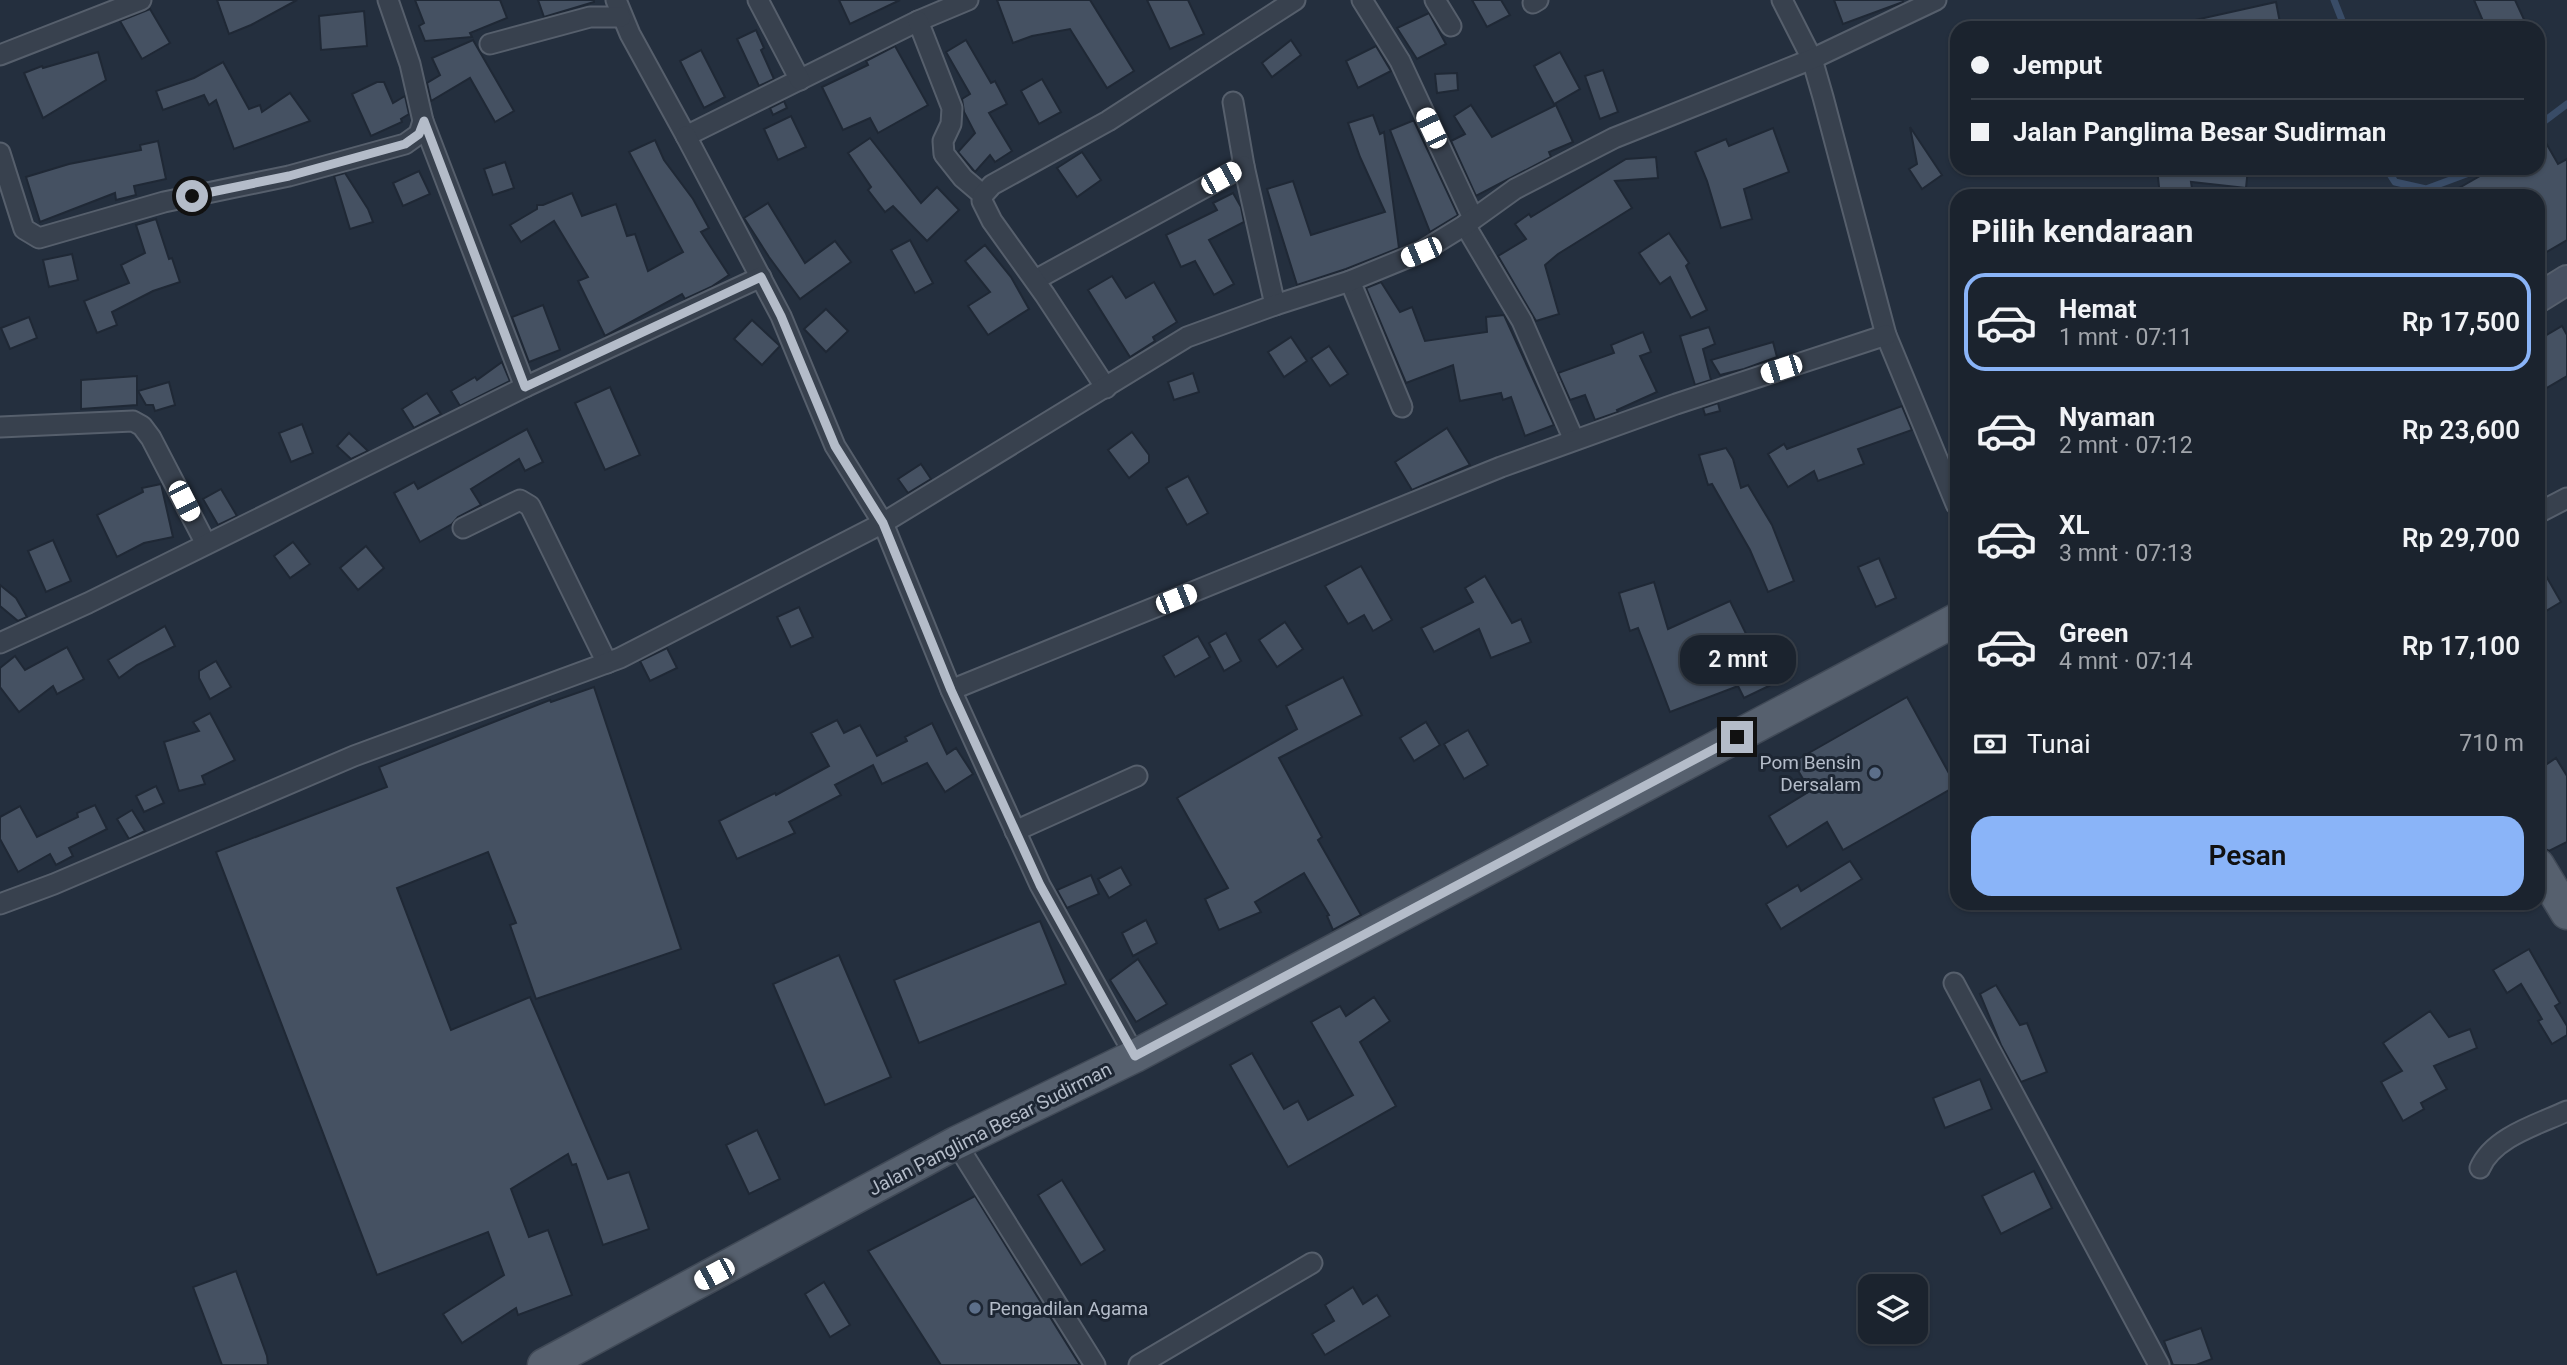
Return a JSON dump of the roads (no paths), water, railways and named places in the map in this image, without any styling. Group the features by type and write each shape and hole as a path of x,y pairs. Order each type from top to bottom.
{"main road":[{"path":"2545,294 2567,281"},
{"name":"Jalan Panglima Besar Sudirman","path":"544,1365 956,1143 1135,1056 1950,623"},
{"path":"2545,876 2565,907"}],"street":[{"path":"0,55 141,0"},
{"path":"388,0 410,64 424,121 525,387"},
{"path":"758,0 800,80"},
{"path":"686,136 918,21 968,0"},
{"path":"1105,387 992,220 982,201 983,195 992,185 1108,121 1295,0"},
{"path":"1362,0 1400,61 1469,222 1522,321 1574,440"},
{"path":"1435,0 1451,26"},
{"path":"1782,0 1812,59 1886,335 1950,490"},
{"path":"0,904 54,884 354,756 607,663 883,523 1187,337 1350,281 1421,252 1515,189 1614,138 1812,59 1936,0"},
{"path":"489,44 619,9 781,316 835,446 883,523 951,690 1040,885 1135,1056"},
{"path":"918,21 952,108 951,124 943,141 944,154 963,178 983,195"},
{"path":"1233,102 1244,166 1275,305"},
{"path":"0,153 24,229 39,238 164,202 289,176 405,144 419,134 424,121"},
{"path":"1035,280 1244,166"},
{"path":"0,643 88,603 525,387 761,277"},
{"path":"1350,281 1402,407"},
{"path":"951,690 1501,467 1676,404 1886,335"},
{"path":"0,427 108,420 133,421 142,426 151,438 206,544"},
{"path":"2545,509 2567,498"},
{"path":"463,528 520,500 530,506 607,663"},
{"path":"1015,831 1137,776"},
{"path":"1954,983 2160,1365"},
{"path":"2480,1168 2488,1154 2505,1141 2567,1111"},
{"path":"956,1143 1095,1365"},
{"path":"1139,1365 1312,1263"}],"waterway":[{"path":"2334,0 2342,21"},
{"path":"2545,121 2567,104"},
{"path":"2390,175 2395,182 2426,189"},
{"path":"2426,189 2464,175"}],"place":[{"name":"Pom Bensin Dersalam","path":"1875,773"},
{"name":"Pengadilan Agama","path":"975,1308"}]}
